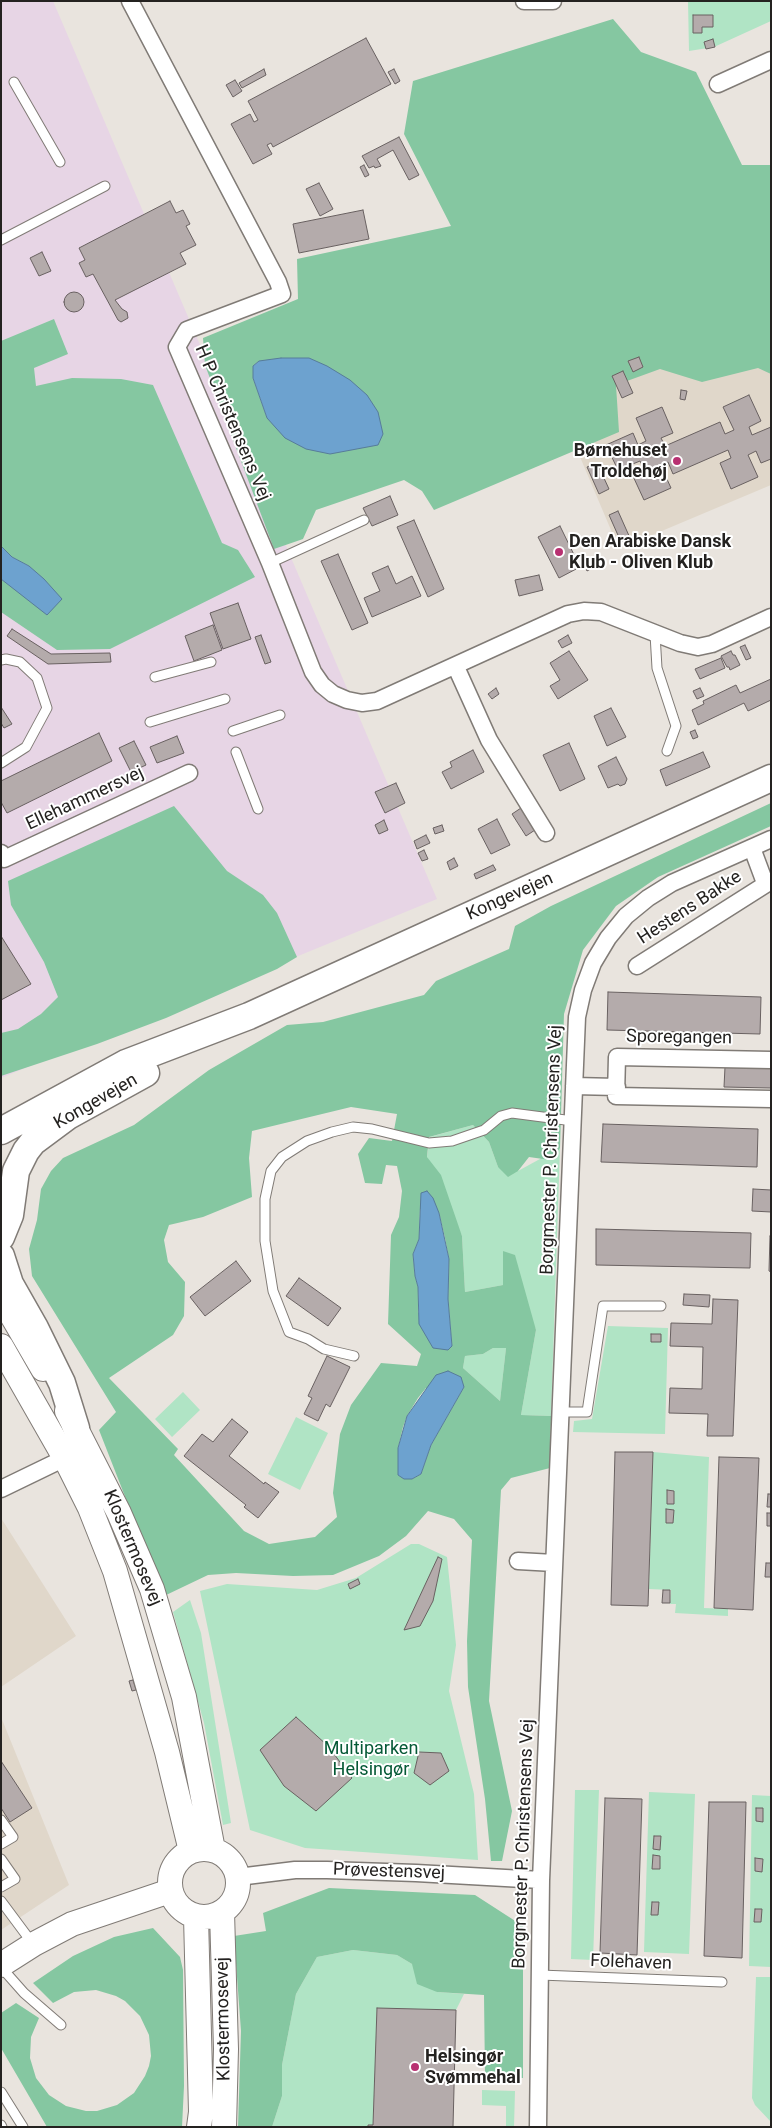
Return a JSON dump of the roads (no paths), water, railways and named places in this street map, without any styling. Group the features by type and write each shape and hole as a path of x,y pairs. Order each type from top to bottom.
{"main road":[{"name":"Kongevejen","path":"1,1131 126,1064 249,1016 771,778"},
{"name":"Kongevejen","path":"1,1238 10,1215 16,1171 26,1152 43,1134 68,1116 249,1016"},
{"path":"1,1111 68,1075 132,1046 249,1016"},
{"path":"1,1256 10,1284 35,1328 62,1383 76,1428"},
{"name":"Klostermosevej","path":"1,1297 76,1428 119,1513 152,1589 184,1697 202,1850"},
{"name":"Klostermosevej","path":"1,1346 65,1458 90,1508 115,1571 167,1752 202,1850"},
{"path":"202,1850 230,1860 238,1877 238,1887 230,1906 210,1917 196,1917 187,1914 180,1908 170,1891 169,1881 176,1863 202,1850"},
{"path":"1,1966 34,1944 72,1924 170,1891"},
{"name":"Klostermosevej","path":"222,1912 226,2049 224,2127"},
{"name":"Klostermosevej","path":"196,1917 201,2112 199,2127"}],"street":[{"name":"H P Christensens Vej","path":"130,1 278,282 282,294 187,330 177,347 270,563 313,672 322,685 333,694 355,702 377,701 456,667 568,614 584,611 601,612 680,644 698,647 712,644 771,616"},
{"path":"524,1 553,1"},
{"path":"718,84 771,60"},
{"path":"456,667 489,740 546,833"},
{"name":"Ellehammersvej","path":"1,853 4,859 189,773"},
{"name":"Borgmester P. Christensens Vej","path":"538,2127 541,1880 577,1018 583,990 593,963 608,938 626,916 648,898 672,883 771,839"},
{"name":"Hestens Bakke","path":"637,966 768,882 752,848"},
{"name":"Sporegangen","path":"617,1087 617,1057 771,1060"},
{"path":"574,1086 617,1087 616,1096 771,1099"},
{"path":"1,1489 65,1458"},
{"path":"518,1561 554,1564"},
{"name":"Prøvestensvej","path":"238,1877 295,1870 327,1870 416,1872 541,1880"}],"lane":[{"path":"14,82 60,162"},
{"path":"1,240 105,186"},
{"path":"270,563 364,520"},
{"path":"655,634 657,668 676,726 667,752"},
{"path":"1,660 6,659 20,662 37,678 47,708 26,747 1,763"},
{"path":"154,677 210,662"},
{"path":"150,722 225,698"},
{"path":"233,731 280,715"},
{"path":"236,752 258,809"},
{"path":"354,1356 324,1349 308,1339 289,1332 273,1291 265,1241 265,1199 271,1171 282,1157 307,1141 353,1127 372,1129 429,1143 452,1141 484,1130 501,1116 512,1113 573,1121"},
{"path":"560,1412 587,1412 603,1306 661,1306"},
{"path":"1,1820 13,1837 1,1844"},
{"path":"1,1859 15,1879 1,1887"},
{"path":"1,1901 34,1944"},
{"path":"1,1966 24,1993 61,2025"},
{"name":"Folehaven","path":"540,1975 722,1982"},
{"path":"1,2092 23,2127"}],"water":[{"path":"281,358 309,358 350,380 367,395 378,412 383,434 378,445 330,454 306,449 285,438 267,418 253,378 253,366 259,361"},
{"path":"1,546 12,557 29,566 44,579 62,599 47,615 1,579"},
{"path":"427,1191 433,1198 439,1213 449,1259 448,1299 452,1346 448,1350 433,1348 419,1324 418,1287 413,1254 419,1239 421,1193"},
{"path":"448,1371 461,1377 464,1387 431,1445 421,1474 412,1479 404,1479 398,1475 398,1448 407,1416 436,1375"}],"place":[{"name":"Børnehuset Troldehøj","path":"677,461"},
{"name":"Den Arabiske Dansk Klub - Oliven Klub","path":"559,552"},
{"name":"Helsingør Svømmehal","path":"415,2067"}],"park label":[{"name":"Multiparken Helsingør","path":"371,1759"}]}
